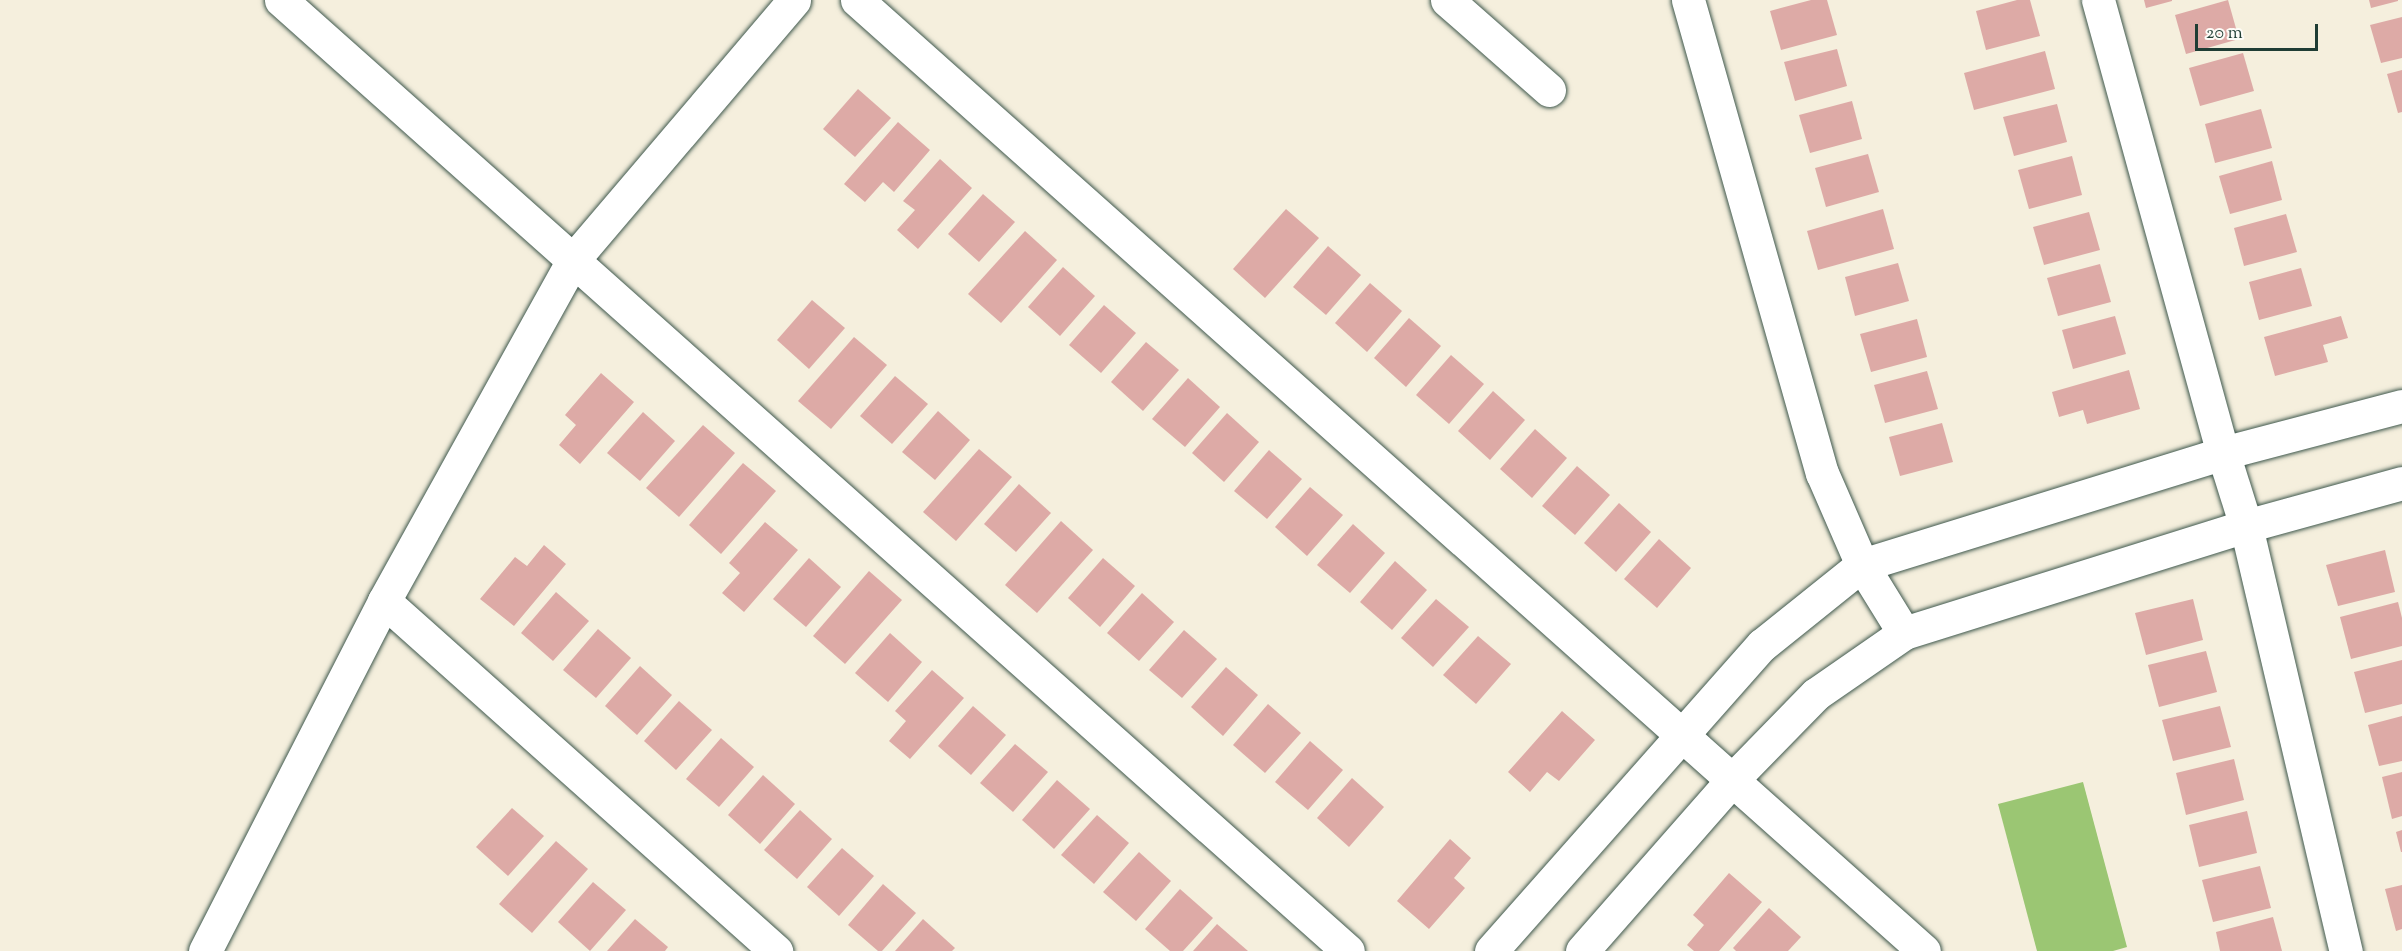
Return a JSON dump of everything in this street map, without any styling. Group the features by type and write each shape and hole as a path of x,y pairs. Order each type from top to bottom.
{"street":[{"path":"281,0 1348,951"},
{"path":"205,951 384,601 573,260 794,0"},
{"path":"857,0 1924,951"},
{"path":"1447,0 1550,90"},
{"path":"1688,0 1822,473 1862,565 1905,633"},
{"path":"2098,0 2223,453 2246,526 2346,951"},
{"path":"1491,951 1762,645 1862,565 2223,453 2402,406"},
{"path":"1582,951 1732,780 1816,694 1905,633 2246,526 2402,483"},
{"path":"384,601 776,951"}],"green space":[{"path":"2083,782 2127,947 2113,951 2037,951 1998,804"}],"building":[{"path":"1811,0 1827,0 1837,35 1781,50 1770,11"},
{"path":"2017,0 2030,0 2040,36 1986,50 1976,11"},
{"path":"2144,0 2172,0 2172,1 2146,8"},
{"path":"2228,0 2239,39 2186,54 2175,15"},
{"path":"2369,0 2398,0 2398,1 2371,8"},
{"path":"2402,17 2402,58 2381,63 2370,25"},
{"path":"1837,49 1847,86 1795,101 1784,62"},
{"path":"2045,51 2055,89 1974,110 1964,73"},
{"path":"2243,53 2254,91 2200,106 2189,68"},
{"path":"2402,70 2402,112 2398,113 2387,74"},
{"path":"858,89 891,118 855,157 823,129"},
{"path":"1852,101 1862,139 1810,153 1799,115"},
{"path":"2057,104 2067,142 2014,156 2003,117"},
{"path":"2261,109 2272,148 2215,163 2205,124"},
{"path":"898,122 930,150 894,192 883,182 865,202 844,184"},
{"path":"1868,154 1879,192 1826,207 1815,168"},
{"path":"2072,156 2082,195 2029,209 2018,170"},
{"path":"940,159 972,188 918,249 897,230 915,210 903,201"},
{"path":"2272,161 2282,200 2230,214 2219,176"},
{"path":"983,194 1015,222 979,262 948,234"},
{"path":"1286,209 1319,238 1265,298 1233,269"},
{"path":"1883,209 1894,249 1818,270 1807,231"},
{"path":"2089,212 2100,250 2044,265 2033,227"},
{"path":"2286,214 2297,252 2244,266 2234,228"},
{"path":"1025,231 1057,260 1001,323 968,294"},
{"path":"1328,246 1361,275 1326,315 1293,287"},
{"path":"1898,263 1909,301 1855,316 1845,277"},
{"path":"2100,264 2111,302 2058,316 2047,278"},
{"path":"1063,267 1095,296 1060,336 1028,307"},
{"path":"2301,268 2312,306 2259,320 2249,282"},
{"path":"1370,283 1402,311 1367,352 1335,323"},
{"path":"812,300 845,328 809,369 777,340"},
{"path":"1104,305 1136,333 1101,373 1069,345"},
{"path":"2115,316 2126,354 2073,369 2062,330"},
{"path":"2341,316 2348,338 2323,345 2328,362 2275,376 2264,337"},
{"path":"1409,318 1441,346 1406,387 1374,358"},
{"path":"1917,319 1927,357 1871,372 1860,334"},
{"path":"854,337 887,365 831,429 798,401"},
{"path":"1146,342 1179,370 1143,411 1111,382"},
{"path":"1451,355 1484,384 1449,424 1416,395"},
{"path":"2129,370 2140,409 2087,424 2083,410 2059,417 2052,392"},
{"path":"1927,371 1938,409 1885,423 1874,385"},
{"path":"601,373 634,402 580,464 559,445 576,425 565,415"},
{"path":"895,376 928,404 892,444 860,416"},
{"path":"1188,378 1220,407 1185,447 1152,419"},
{"path":"1493,391 1525,420 1490,460 1458,431"},
{"path":"938,411 970,440 935,480 902,452"},
{"path":"643,412 675,441 640,481 607,453"},
{"path":"1227,413 1259,442 1224,482 1192,453"},
{"path":"1942,423 1953,462 1900,476 1889,437"},
{"path":"703,425 735,453 679,517 646,488"},
{"path":"1535,429 1567,458 1532,498 1500,469"},
{"path":"979,449 1012,477 956,541 923,512"},
{"path":"1269,450 1302,479 1267,519 1234,491"},
{"path":"743,463 776,491 721,554 689,525"},
{"path":"1577,466 1610,495 1575,535 1542,506"},
{"path":"1019,484 1051,513 1016,552 984,524"},
{"path":"1310,487 1343,515 1307,556 1275,527"},
{"path":"1619,503 1651,532 1616,572 1584,543"},
{"path":"1061,521 1093,550 1037,613 1005,585"},
{"path":"765,522 798,550 744,612 722,593 740,573 729,563"},
{"path":"1353,524 1385,553 1350,593 1317,565"},
{"path":"1659,539 1691,568 1657,608 1624,579"},
{"path":"544,545 566,564 514,626 480,599 515,557 527,566"},
{"path":"2385,550 2395,592 2338,606 2326,565"},
{"path":"809,558 841,587 806,627 773,599"},
{"path":"1103,558 1135,586 1100,627 1068,598"},
{"path":"1395,561 1427,590 1392,630 1360,602"},
{"path":"869,571 902,600 845,664 813,636"},
{"path":"556,592 589,621 553,661 521,633"},
{"path":"1142,593 1174,622 1139,661 1107,633"},
{"path":"1436,599 1469,627 1433,667 1401,638"},
{"path":"2193,599 2203,640 2146,655 2135,613"},
{"path":"2398,602 2402,618 2402,646 2351,659 2340,617"},
{"path":"598,629 631,658 596,698 563,670"},
{"path":"1184,630 1217,659 1182,698 1149,670"},
{"path":"890,633 922,662 888,702 855,673"},
{"path":"1478,636 1511,664 1476,704 1443,675"},
{"path":"2206,651 2217,692 2159,707 2148,665"},
{"path":"2402,660 2402,704 2365,713 2354,672"},
{"path":"640,666 672,695 637,735 605,706"},
{"path":"1226,667 1258,695 1223,736 1191,707"},
{"path":"932,670 964,698 910,759 889,741 906,721 895,711"},
{"path":"679,701 712,730 676,770 644,741"},
{"path":"1268,704 1301,733 1265,773 1233,745"},
{"path":"973,706 1006,735 971,775 938,746"},
{"path":"2220,706 2231,747 2173,761 2162,720"},
{"path":"1562,711 1595,740 1559,781 1547,772 1530,792 1508,772"},
{"path":"2402,716 2402,761 2379,766 2368,725"},
{"path":"721,738 754,767 719,807 686,779"},
{"path":"1310,741 1343,770 1308,810 1275,782"},
{"path":"1015,744 1048,772 1013,812 980,783"},
{"path":"2234,759 2244,800 2186,815 2176,773"},
{"path":"2402,772 2402,816 2392,819 2382,777"},
{"path":"763,775 795,804 760,844 728,815"},
{"path":"1352,778 1384,807 1349,847 1317,818"},
{"path":"1057,780 1090,809 1054,849 1022,820"},
{"path":"512,808 544,836 508,876 476,847"},
{"path":"800,810 832,839 797,879 764,850"},
{"path":"2247,811 2257,853 2199,867 2189,825"},
{"path":"1097,815 1129,843 1094,884 1061,855"},
{"path":"2402,830 2402,852 2401,852 2396,832"},
{"path":"1450,839 1471,858 1454,878 1465,888 1429,929 1397,901"},
{"path":"556,841 588,869 532,933 499,904"},
{"path":"842,848 874,876 839,916 807,887"},
{"path":"1139,852 1171,881 1136,921 1103,892"},
{"path":"2260,866 2271,908 2213,922 2202,880"},
{"path":"1729,873 1762,902 1719,951 1694,951 1687,945 1704,925 1693,915"},
{"path":"593,882 626,910 590,951 558,922"},
{"path":"883,884 916,913 882,951 878,951 848,925"},
{"path":"2402,885 2402,929 2396,931 2385,889"},
{"path":"1180,889 1213,918 1183,951 1170,951 1145,929"},
{"path":"1769,908 1801,937 1788,951 1736,951 1733,948"},
{"path":"2273,917 2282,951 2220,951 2216,932"},
{"path":"635,919 668,947 665,951 607,951"},
{"path":"923,919 955,948 952,951 895,951"},
{"path":"1217,924 1248,951 1193,951"}]}
